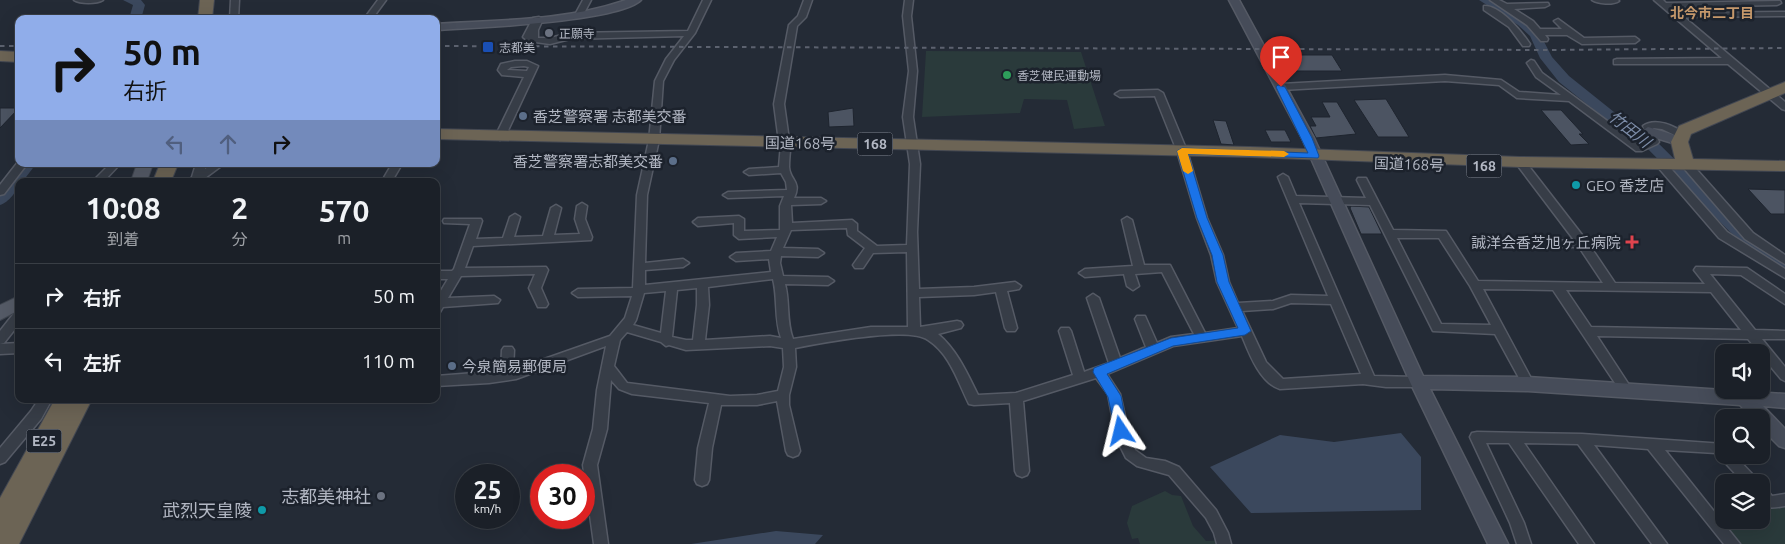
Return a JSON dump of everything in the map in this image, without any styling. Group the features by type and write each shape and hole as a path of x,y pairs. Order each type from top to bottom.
{"highway":[{"path":"205,15 207,0"},
{"path":"216,15 218,0"},
{"path":"0,56 15,57"},
{"path":"1683,164 1680,138 1686,130 1780,90"},
{"name":"国道168号","path":"440,134 1182,151 1314,156 1334,162 1522,165 1683,164"},
{"name":"168","path":"1683,164 1785,166"},
{"path":"18,544 24,486 55,403"},
{"name":"E25","path":"0,522 24,486 64,403"},
{"name":"E25","path":"6,544 24,486 57,458 54,453 79,403"}],"street":[{"path":"78,0 99,0"},
{"path":"234,15 235,0"},
{"path":"371,15 382,0"},
{"path":"580,13 587,0"},
{"path":"440,27 537,20 613,10 636,0"},
{"path":"601,544 590,465 600,429 607,366 614,339 633,313 639,291 642,195 654,140 659,81 670,59 691,33 707,0"},
{"path":"793,451 783,395 790,375 789,344 783,328 776,253 786,230 791,182 784,170 785,142 779,104 793,25 802,17 808,0"},
{"path":"909,0 907,16 913,71 908,117 914,145 915,174 912,219 914,293 919,331"},
{"path":"1234,0 1308,138 1314,156 1418,382 1498,544"},
{"path":"1596,0 1615,1"},
{"path":"1492,2 1505,7 1522,18 1539,32 1544,39"},
{"path":"1492,2 1526,44"},
{"path":"1660,2 1775,2 1785,10"},
{"path":"1660,2 1729,61 1780,90 1785,107"},
{"path":"1505,7 1545,6"},
{"path":"1676,15 1785,14"},
{"path":"537,20 527,37 537,40 550,41 570,36 691,33"},
{"path":"1558,21 1582,41 1635,40"},
{"path":"1685,22 1740,22"},
{"path":"1539,32 1569,32"},
{"path":"1616,62 1729,61"},
{"path":"1531,63 1539,75 1639,148 1654,142 1648,131"},
{"path":"500,137 529,77"},
{"path":"1281,87 1446,78 1501,83 1517,95 1571,98"},
{"path":"1120,94 1158,93 1182,151 1202,218 1217,255 1223,282 1261,365 1280,384 1369,379 1386,382 1528,384 1715,396"},
{"path":"1648,131 1680,138"},
{"path":"1657,164 1723,235 1785,274"},
{"path":"1683,164 1748,236 1781,257"},
{"path":"1522,165 1582,243 1611,286"},
{"path":"0,192 20,167"},
{"path":"101,178 112,167"},
{"path":"198,178 214,167"},
{"path":"388,178 394,167"},
{"path":"749,172 784,170"},
{"path":"1283,177 1369,379"},
{"path":"1362,180 1437,328 1498,330"},
{"path":"728,195 821,201"},
{"path":"1293,199 1373,202"},
{"path":"469,243 587,237 580,219 582,206"},
{"path":"547,239 556,208"},
{"path":"507,241 515,217"},
{"path":"698,222 739,219 739,235 852,224 852,232 874,250 913,248"},
{"path":"1126,220 1134,269 1133,286"},
{"path":"440,303 457,274 477,221 448,221"},
{"path":"1391,234 1442,234 1475,285 1528,384"},
{"path":"1553,244 1582,243"},
{"path":"859,265 871,247"},
{"path":"736,258 776,253 818,253"},
{"path":"640,267 683,263"},
{"path":"1760,265 1743,271 1700,270 1785,376"},
{"path":"1085,273 1166,268 1201,337"},
{"path":"440,275 542,270 535,288 542,304"},
{"path":"1743,271 1785,300"},
{"path":"578,294 639,291 702,282 778,278 828,281"},
{"path":"698,345 703,305 702,282"},
{"path":"1475,285 1713,288"},
{"path":"1556,285 1626,391"},
{"path":"666,341 672,286"},
{"path":"914,293 1015,286"},
{"path":"1001,288 1011,328"},
{"path":"1093,298 1116,364"},
{"path":"1235,307 1273,305 1291,299 1336,300"},
{"path":"440,306 494,300"},
{"path":"0,340 12,307"},
{"path":"1141,320 1153,349"},
{"path":"624,327 666,341 698,345 770,341 789,344 864,332 919,331 957,325"},
{"path":"919,331 931,334 952,358 974,400 1016,398 1099,372 1176,341 1245,331"},
{"path":"1065,331 1080,378"},
{"path":"1588,331 1785,335"},
{"path":"440,381 507,375 542,366 614,339"},
{"path":"0,349 15,348"},
{"path":"507,375 508,350"},
{"path":"607,366 623,386 716,400 745,401 783,395"},
{"path":"1099,372 1115,396 1121,431 1131,454 1145,464 1169,467 1174,471 1214,518 1224,544"},
{"path":"1016,398 1022,471"},
{"path":"1745,399 1785,441"},
{"path":"1758,399 1785,401"},
{"path":"702,480 706,442 716,400"},
{"path":"0,458 36,415 44,403"},
{"path":"1524,544 1517,523 1477,437 1582,439 1715,448"},
{"path":"1513,438 1587,544"},
{"path":"1582,439 1660,544"},
{"path":"1651,443 1733,544"},
{"path":"1734,464 1744,474"},
{"path":"1770,502 1785,500"}],"shaded area":[{"name":"香芝健民運動場","path":"926,51 1081,52 1105,126 1074,129 1067,100 1024,99 1020,113 922,117"},
{"path":"1165,491 1172,495 1181,496 1193,526 1206,541 1228,540 1229,544 1140,544 1138,538 1132,539 1127,523 1132,506"},
{"path":"1785,506 1785,544 1735,544 1723,529 1770,529 1770,508"}],"water":[{"path":"1401,433 1421,457 1421,510 1251,513 1210,467 1280,435 1334,442"},
{"path":"776,531 823,535 815,544 691,544"}],"building":[{"path":"1271,55 1332,55 1342,71 1286,71 1283,64 1276,64"},
{"path":"1386,99 1409,137 1378,137 1354,100"},
{"path":"1322,102 1337,102 1356,134 1316,138 1310,126 1316,126 1311,117 1330,117"},
{"path":"0,108 15,108 15,112 0,128"},
{"path":"853,108 854,126 829,127 828,112"},
{"path":"1541,110 1561,110 1583,134 1579,134 1589,144 1571,145"},
{"path":"1213,120 1226,121 1234,145 1221,144"},
{"path":"1265,130 1285,130 1291,142 1271,142"},
{"path":"1748,189 1785,190 1785,214 1771,214"},
{"path":"1351,206 1369,207 1382,234 1361,234 1350,208"}],"waterway":[{"path":"129,0 137,2 139,5 136,15"},
{"name":"竹田川","path":"1485,0 1522,22 1535,35 1546,58 1564,79 1609,115 1644,137 1735,228 1785,264"},
{"path":"18,178 27,167"},
{"path":"0,200 15,181"}],"railway":[{"path":"0,46 15,46"},
{"path":"440,46 1548,50 1785,48"}],"slow traffic":[{"path":"1188,171 1182,151 1284,154"}],"place":[{"name":"正願寺","path":"549,33"},
{"name":"志都美","path":"488,47"},
{"name":"香芝健民運動場","path":"1007,75"},
{"name":"香芝警察署 志都美交番","path":"523,116"},
{"name":"香芝警察署志都美交番","path":"673,161"},
{"name":"GEO 香芝店","path":"1576,185"},
{"name":"誠洋会香芝旭ヶ丘病院","path":"1632,242"},
{"name":"今泉簡易郵便局","path":"452,366"},
{"name":"志都美神社","path":"381,496"},
{"name":"武烈天皇陵","path":"262,510"}],"district":[{"name":"北今市二丁目","path":"1712,13"}],"route":[{"path":"1121,431 1115,396 1099,372 1171,342 1245,331 1220,274 1217,255 1198,207 1182,151 1250,152 1314,156 1308,138 1281,87"}]}
